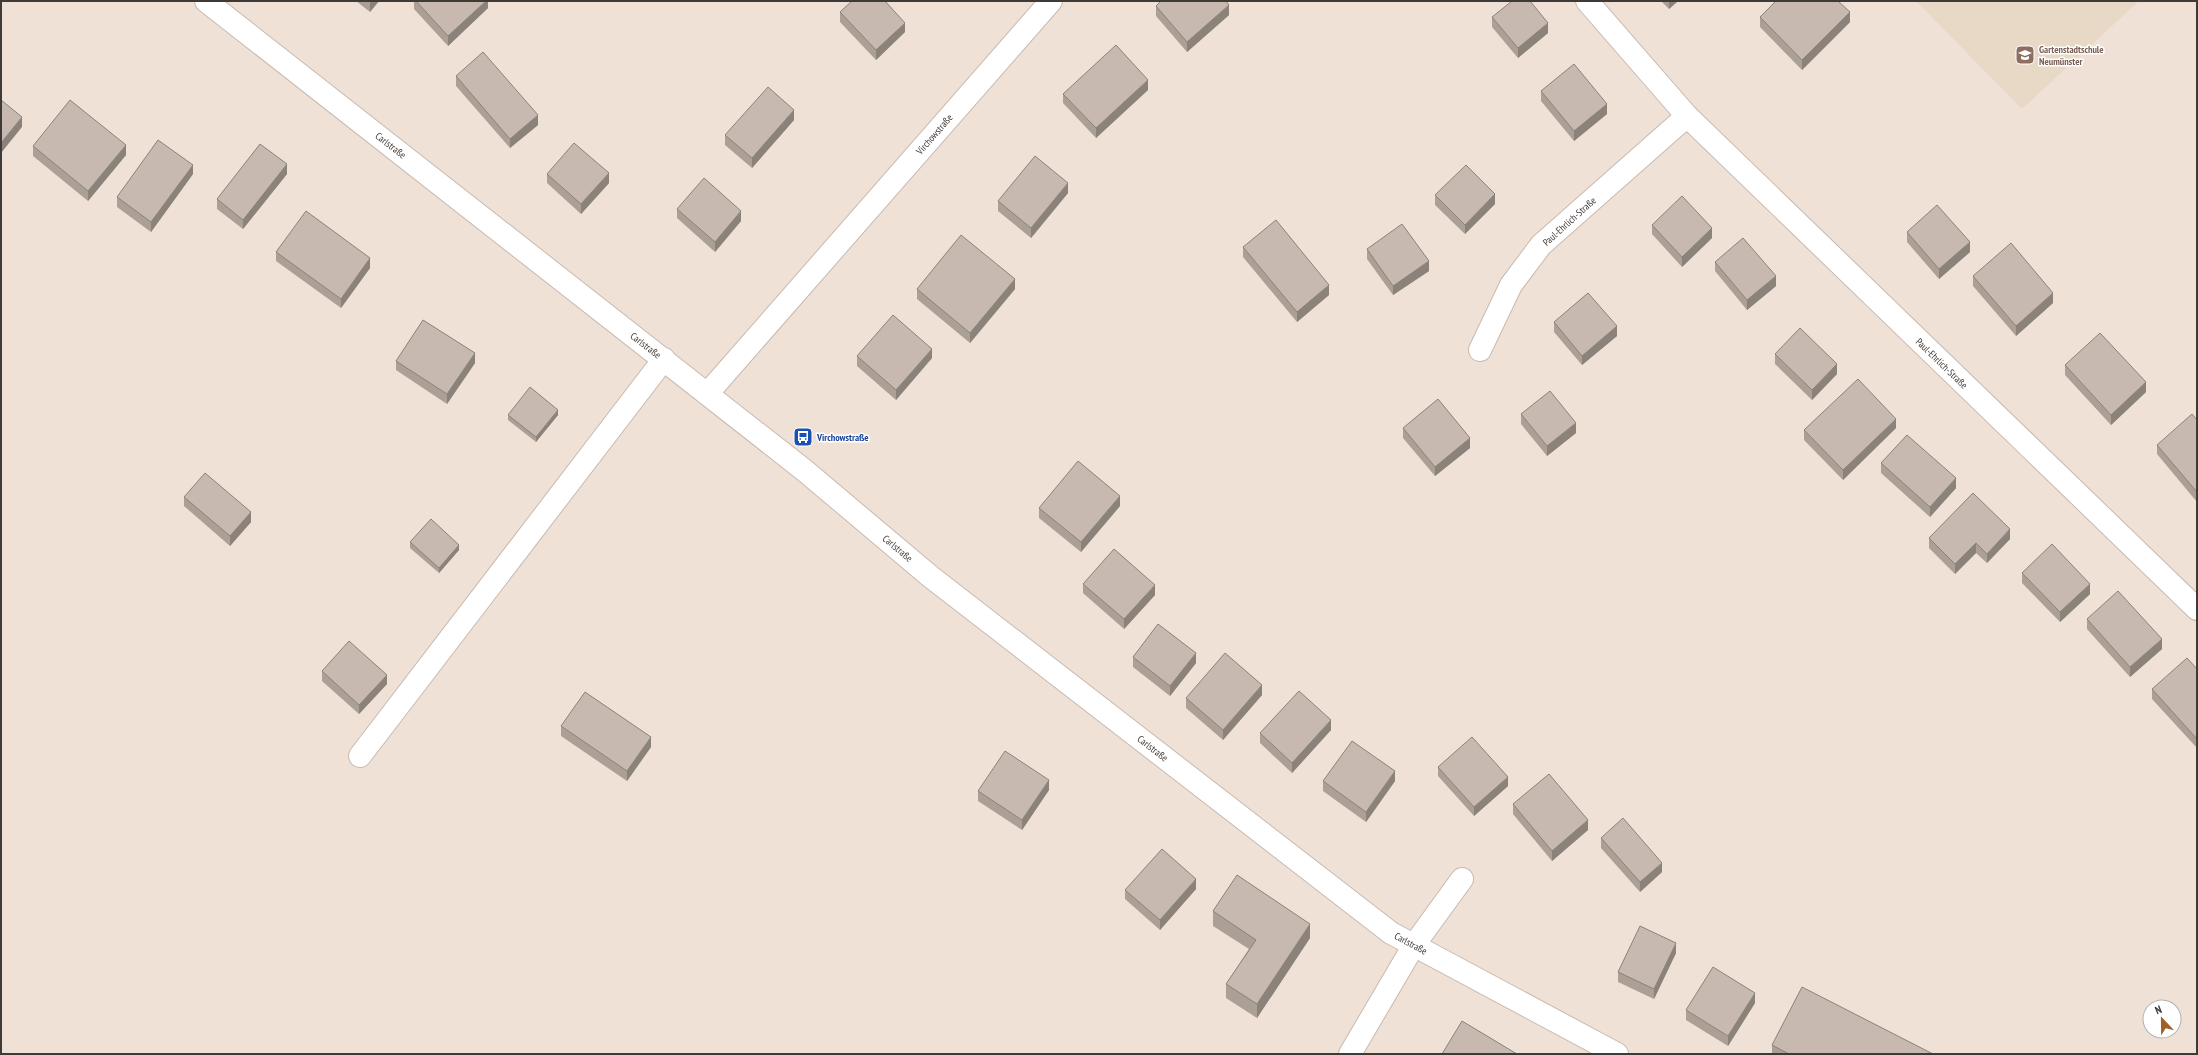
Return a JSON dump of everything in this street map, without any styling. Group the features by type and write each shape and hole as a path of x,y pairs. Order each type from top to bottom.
{"street":[{"name":"Carlstraße","path":"206,1 804,470 931,577 1391,933 1617,1054"},
{"name":"Virchowstraße","path":"707,394 1051,1"},
{"name":"Paul-Ehrlich-Straße","path":"1587,1 1687,116 2197,609"},
{"name":"Paul-Ehrlich-Straße","path":"1480,350 1511,285 1542,245 1687,116"},
{"path":"360,756 664,359"},
{"path":"1350,1054 1414,945 1462,879"}],"shaded area":[{"name":"Gartenstadtschule Neumünster","path":"1916,1 2139,1 2022,109"}],"building":[{"path":"416,1 486,1 448,36"},
{"path":"852,1 885,1 905,23 876,50 840,12"},
{"path":"1161,1 1226,1 1229,5 1187,42 1156,6"},
{"path":"1512,1 1530,1 1548,23 1518,48 1492,17"},
{"path":"1776,1 1838,1 1850,12 1802,60 1760,17"},
{"path":"1116,45 1148,80 1096,128 1063,94"},
{"path":"483,52 538,115 510,139 456,76"},
{"path":"1574,64 1607,104 1574,131 1541,91"},
{"path":"768,87 794,110 752,158 725,135"},
{"path":"1,100 22,117 1,143"},
{"path":"70,100 126,145 88,191 33,146"},
{"path":"158,140 193,165 151,222 117,197"},
{"path":"574,143 609,173 581,204 547,174"},
{"path":"260,144 287,164 243,220 217,199"},
{"path":"1035,156 1068,183 1031,228 998,201"},
{"path":"1466,165 1495,194 1465,225 1435,195"},
{"path":"704,178 741,211 715,242 677,209"},
{"path":"1682,196 1712,228 1682,257 1652,225"},
{"path":"1937,205 1970,242 1939,269 1907,232"},
{"path":"306,211 370,258 341,299 276,252"},
{"path":"1276,220 1329,285 1297,312 1243,247"},
{"path":"1402,224 1429,261 1393,286 1367,249"},
{"path":"961,235 1015,279 970,333 917,289"},
{"path":"1743,238 1776,276 1747,300 1715,262"},
{"path":"2011,243 2053,293 2016,326 1973,276"},
{"path":"1588,293 1617,326 1582,356 1554,322"},
{"path":"893,315 932,349 896,390 857,356"},
{"path":"423,320 475,353 447,394 396,361"},
{"path":"1800,328 1837,364 1812,390 1775,354"},
{"path":"2100,333 2146,382 2111,415 2065,365"},
{"path":"1858,379 1896,419 1843,470 1804,430"},
{"path":"530,387 558,410 536,437 508,415"},
{"path":"1550,391 1576,423 1547,446 1521,414"},
{"path":"1438,399 1470,438 1435,467 1403,428"},
{"path":"2192,414 2197,420 2197,492 2157,445"},
{"path":"1907,435 1956,478 1930,507 1881,463"},
{"path":"1078,461 1120,496 1081,542 1039,508"},
{"path":"205,473 251,512 230,536 184,497"},
{"path":"1973,493 2010,529 1987,554 1976,543 1955,564 1929,538"},
{"path":"431,519 459,545 439,568 410,542"},
{"path":"2052,544 2090,584 2060,612 2022,573"},
{"path":"1114,549 1155,585 1124,619 1083,584"},
{"path":"2118,591 2162,639 2130,667 2087,619"},
{"path":"1158,624 1196,653 1170,686 1133,657"},
{"path":"349,641 387,675 359,705 322,671"},
{"path":"1225,653 1262,685 1223,730 1186,698"},
{"path":"2187,658 2197,669 2197,739 2152,689"},
{"path":"1299,691 1331,720 1292,763 1260,733"},
{"path":"585,692 651,737 627,771 561,726"},
{"path":"1472,737 1508,777 1474,807 1438,767"},
{"path":"1352,741 1395,771 1366,812 1323,781"},
{"path":"1005,751 1049,780 1022,820 978,791"},
{"path":"1549,774 1588,820 1552,851 1513,804"},
{"path":"1623,818 1662,863 1640,882 1601,838"},
{"path":"1162,849 1196,879 1160,920 1125,890"},
{"path":"1237,875 1310,924 1257,1004 1226,984 1256,940 1213,911"},
{"path":"1640,926 1676,943 1654,989 1618,972"},
{"path":"1713,967 1755,993 1728,1036 1686,1010"},
{"path":"1802,987 1933,1054 1789,1054 1772,1045"},
{"path":"1462,1021 1517,1054 1442,1054"}],"place":[{"name":"Gartenstadtschule Neumünster","path":"2025,55"},
{"name":"Virchowstraße","path":"803,437"}]}
